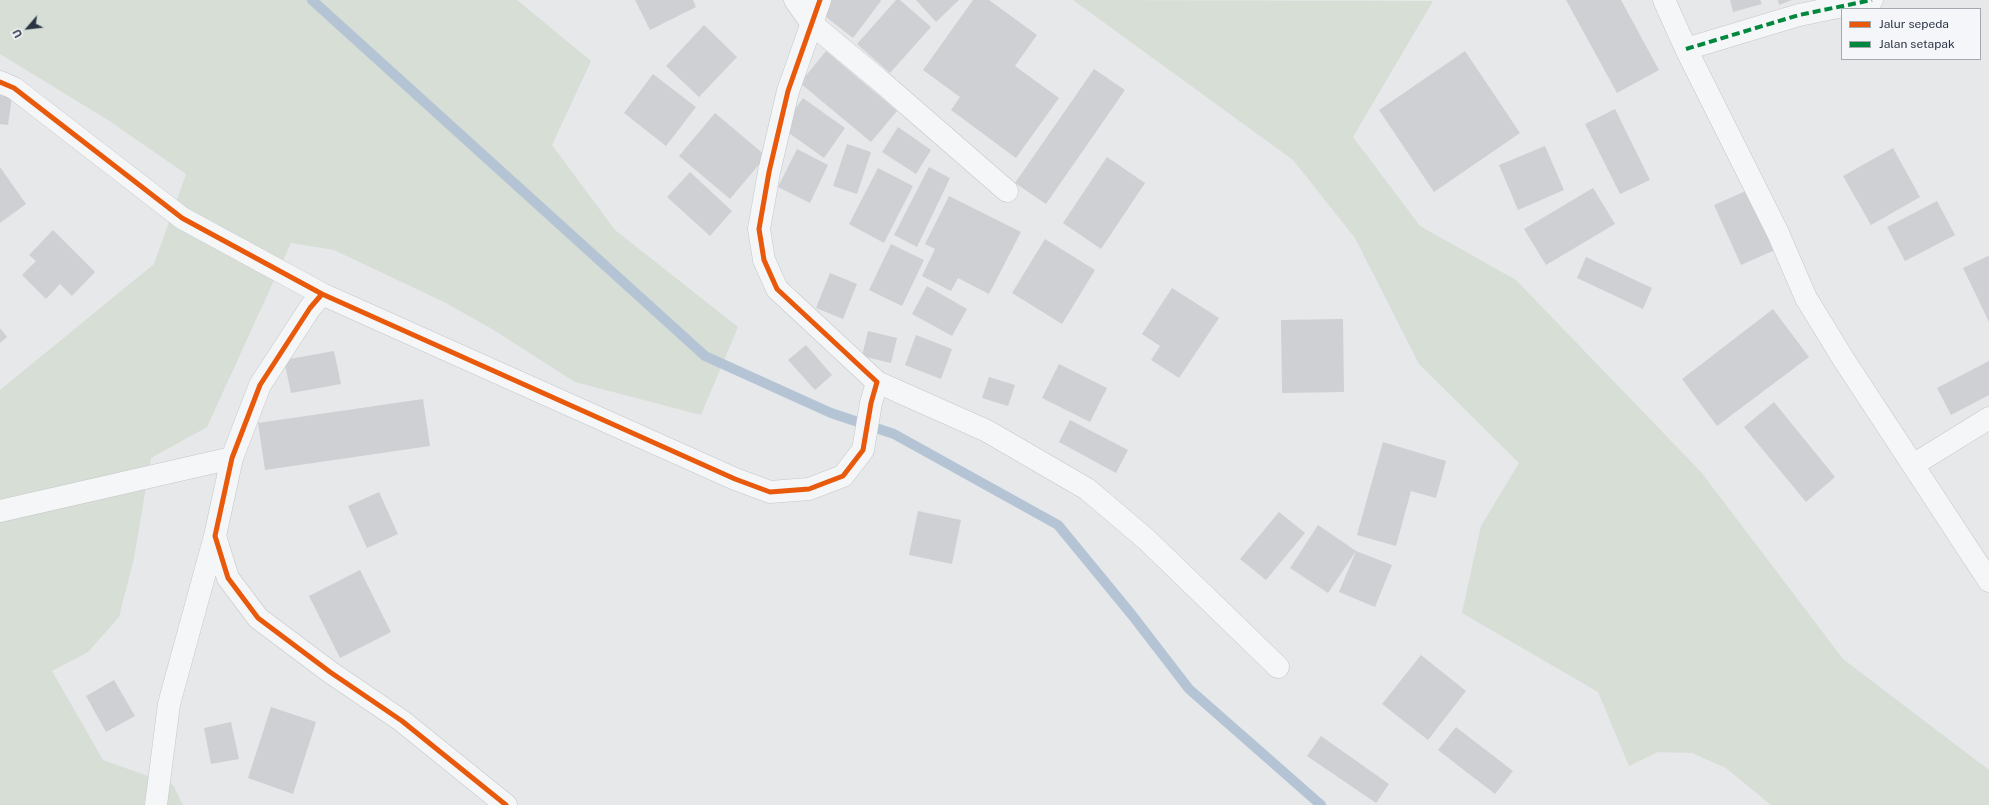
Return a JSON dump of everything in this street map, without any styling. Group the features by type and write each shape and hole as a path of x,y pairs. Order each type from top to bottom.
{"street":[{"path":"795,0 812,24 877,78 1007,191"},
{"path":"820,0 788,91 769,172 759,229 764,260 777,288 877,382 988,431 1087,489 1147,540 1278,667"},
{"path":"1664,0 1686,49 1778,233 1806,298 1844,360 1989,581"},
{"path":"1686,49 1798,15 1872,0"},
{"path":"0,82 14,88 182,218 322,294 735,479 770,492 809,489 843,476 864,450 871,403 877,382"},
{"path":"156,805 169,704 215,536 232,458 260,385 310,308 322,294"},
{"path":"1913,465 1989,418"},
{"path":"0,511 232,458"},
{"path":"215,536 228,578 258,618 330,672 402,721 506,805"}],"shaded area":[{"path":"0,0 517,0 591,61 552,145 615,230 738,327 701,415 575,382 492,329 446,303 334,250 291,243 207,427 151,458 134,558 119,617 88,652 52,671 103,760 173,785 183,805 0,805 0,390 154,264 186,174 108,120 0,54"},
{"path":"1073,0 1433,1 1353,137 1420,226 1516,280 1701,472 1843,659 1989,770 1989,805 1771,805 1726,768 1692,753 1658,752 1629,766 1598,692 1462,613 1481,526 1519,463 1419,364 1355,238 1293,160"}],"building":[{"path":"635,0 693,0 696,7 650,30"},
{"path":"832,0 881,1 853,38 821,13"},
{"path":"896,0 900,0 931,27 890,73 857,44"},
{"path":"916,0 959,0 936,22"},
{"path":"973,0 989,0 1037,35 1015,66 1059,98 1016,158 951,110 960,97 923,70"},
{"path":"1566,0 1621,0 1659,70 1617,93"},
{"path":"1730,0 1760,0 1762,4 1733,12"},
{"path":"1778,0 1792,0 1779,5"},
{"path":"704,25 737,57 699,97 666,66"},
{"path":"826,51 897,111 871,142 800,83"},
{"path":"1465,51 1520,133 1434,192 1379,110"},
{"path":"1094,69 1125,90 1046,204 1015,183"},
{"path":"653,74 696,107 666,146 624,113"},
{"path":"0,95 12,97 8,125 0,124"},
{"path":"803,98 845,128 824,158 782,128"},
{"path":"1615,109 1650,180 1620,194 1585,124"},
{"path":"715,113 766,156 730,199 679,156"},
{"path":"898,127 931,150 916,174 882,152"},
{"path":"847,144 871,152 857,194 833,186"},
{"path":"1545,146 1564,190 1518,210 1499,165"},
{"path":"1893,148 1920,197 1871,225 1843,176"},
{"path":"797,149 828,165 810,203 778,187"},
{"path":"1107,157 1145,183 1101,249 1063,223"},
{"path":"0,167 26,204 0,223"},
{"path":"929,167 950,178 917,247 894,235"},
{"path":"878,168 913,186 884,243 849,224"},
{"path":"690,172 732,211 710,236 667,197"},
{"path":"1593,188 1615,224 1546,265 1524,229"},
{"path":"1748,190 1775,250 1741,265 1714,205"},
{"path":"949,196 1021,232 989,294 958,278 951,291 922,276 935,249 925,244"},
{"path":"1937,201 1955,235 1905,261 1887,227"},
{"path":"53,230 95,272 72,296 60,284 46,299 22,275 36,261 29,255"},
{"path":"1045,239 1095,270 1062,324 1012,293"},
{"path":"891,244 924,260 902,306 869,290"},
{"path":"1988,256 1989,257 1989,322 1963,268"},
{"path":"1586,257 1652,288 1643,309 1577,278"},
{"path":"830,273 857,284 843,319 816,308"},
{"path":"927,286 967,309 952,336 912,314"},
{"path":"1172,288 1219,318 1179,378 1151,360 1160,346 1142,334"},
{"path":"1773,309 1809,357 1717,426 1682,379"},
{"path":"1343,319 1344,392 1282,393 1281,320"},
{"path":"0,328 7,337 0,343"},
{"path":"868,331 897,338 891,363 862,356"},
{"path":"916,335 952,349 941,379 905,365"},
{"path":"806,345 832,375 815,390 788,360"},
{"path":"334,351 341,384 291,393 284,360"},
{"path":"1989,361 1989,395 1951,415 1937,388"},
{"path":"1059,364 1107,388 1090,422 1042,398"},
{"path":"989,377 1015,385 1008,406 982,398"},
{"path":"423,399 430,446 265,470 258,423"},
{"path":"1774,402 1835,477 1806,502 1744,427"},
{"path":"1070,420 1128,450 1116,473 1059,442"},
{"path":"1383,442 1446,461 1436,498 1411,491 1396,546 1357,535"},
{"path":"379,492 398,534 367,548 348,506"},
{"path":"918,511 961,520 952,564 909,555"},
{"path":"1279,512 1305,533 1266,580 1240,559"},
{"path":"1318,525 1356,551 1328,593 1290,568"},
{"path":"1356,551 1392,565 1375,607 1339,592"},
{"path":"360,570 391,632 340,658 309,596"},
{"path":"1421,655 1466,691 1428,740 1382,704"},
{"path":"114,680 135,716 106,732 86,696"},
{"path":"271,707 316,722 293,794 248,778"},
{"path":"231,722 239,759 211,764 204,728"},
{"path":"1456,727 1513,771 1495,794 1438,750"},
{"path":"1321,736 1389,784 1376,803 1307,756"}],"waterway":[{"path":"312,0 705,356 831,413 894,434 1058,525 1132,615 1189,689 1321,805"}],"marked path":[{"path":"1686,49 1799,15 1872,0"}],"cycle path":[{"path":"0,82 14,88 182,218 322,294 735,479 770,492 809,489 843,476 863,450 871,403 877,382 777,289 764,260 759,229 769,172 788,91 820,0"},
{"path":"322,294 310,308 260,385 232,458 215,536 228,578 258,618 330,672 402,721 506,805"}]}
